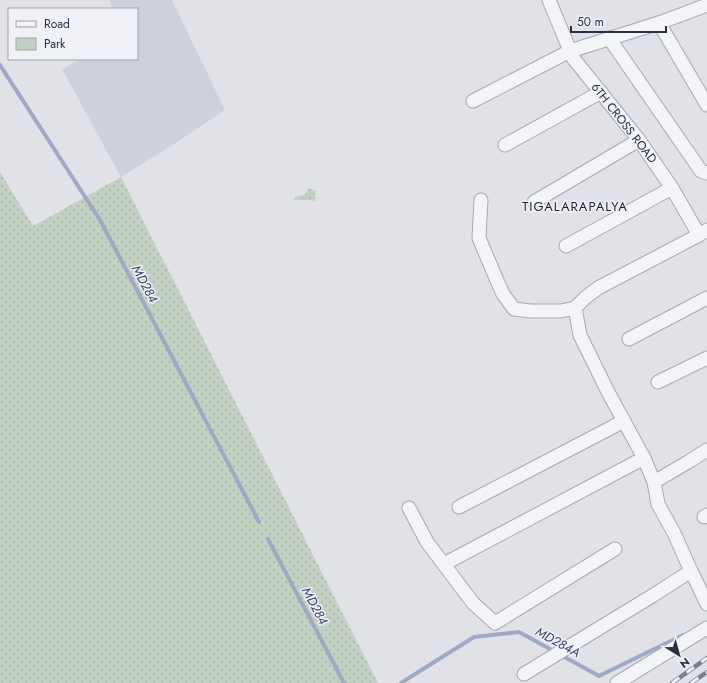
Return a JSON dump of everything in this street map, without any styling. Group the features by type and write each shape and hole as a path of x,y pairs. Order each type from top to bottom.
{"street":[{"name":"6TH CROSS ROAD","path":"549,0 573,58 639,140 703,233"},
{"path":"473,101 570,51 659,23 707,5"},
{"path":"659,23 707,105"},
{"path":"609,38 701,171 707,172"},
{"path":"505,145 601,92"},
{"path":"534,202 639,140"},
{"path":"566,246 672,188"},
{"path":"481,200 479,238 498,283 514,309 530,311 561,311 575,308 598,288 703,233"},
{"path":"629,339 707,298"},
{"path":"575,308 580,335 644,458 654,482 658,504 674,533 707,604"},
{"path":"658,382 707,358"},
{"path":"459,507 624,421"},
{"path":"654,482 707,450"},
{"path":"444,564 644,458"},
{"path":"409,508 427,542 473,603 496,623 615,549"},
{"path":"524,674 691,571"},
{"path":"617,683 707,628"}],"shaded area":[{"path":"109,0 172,0 225,110 121,177 62,69 79,60 138,60 138,8 113,8"}],"green space":[{"path":"0,172 33,226 121,177 378,683 0,683"},
{"path":"308,188 316,191 314,196 316,197 315,201 294,200 295,197 306,194"}],"waterway":[{"name":"MD284","path":"0,65 100,220 259,522"},
{"name":"MD284","path":"268,539 344,683"},
{"name":"MD284A","path":"401,683 474,637 519,632 599,676 683,635"}],"railway":[{"path":"672,683 707,658"},
{"path":"691,683 707,672"}],"district":[{"name":"TIGALARAPALYA","path":"575,206"}]}
